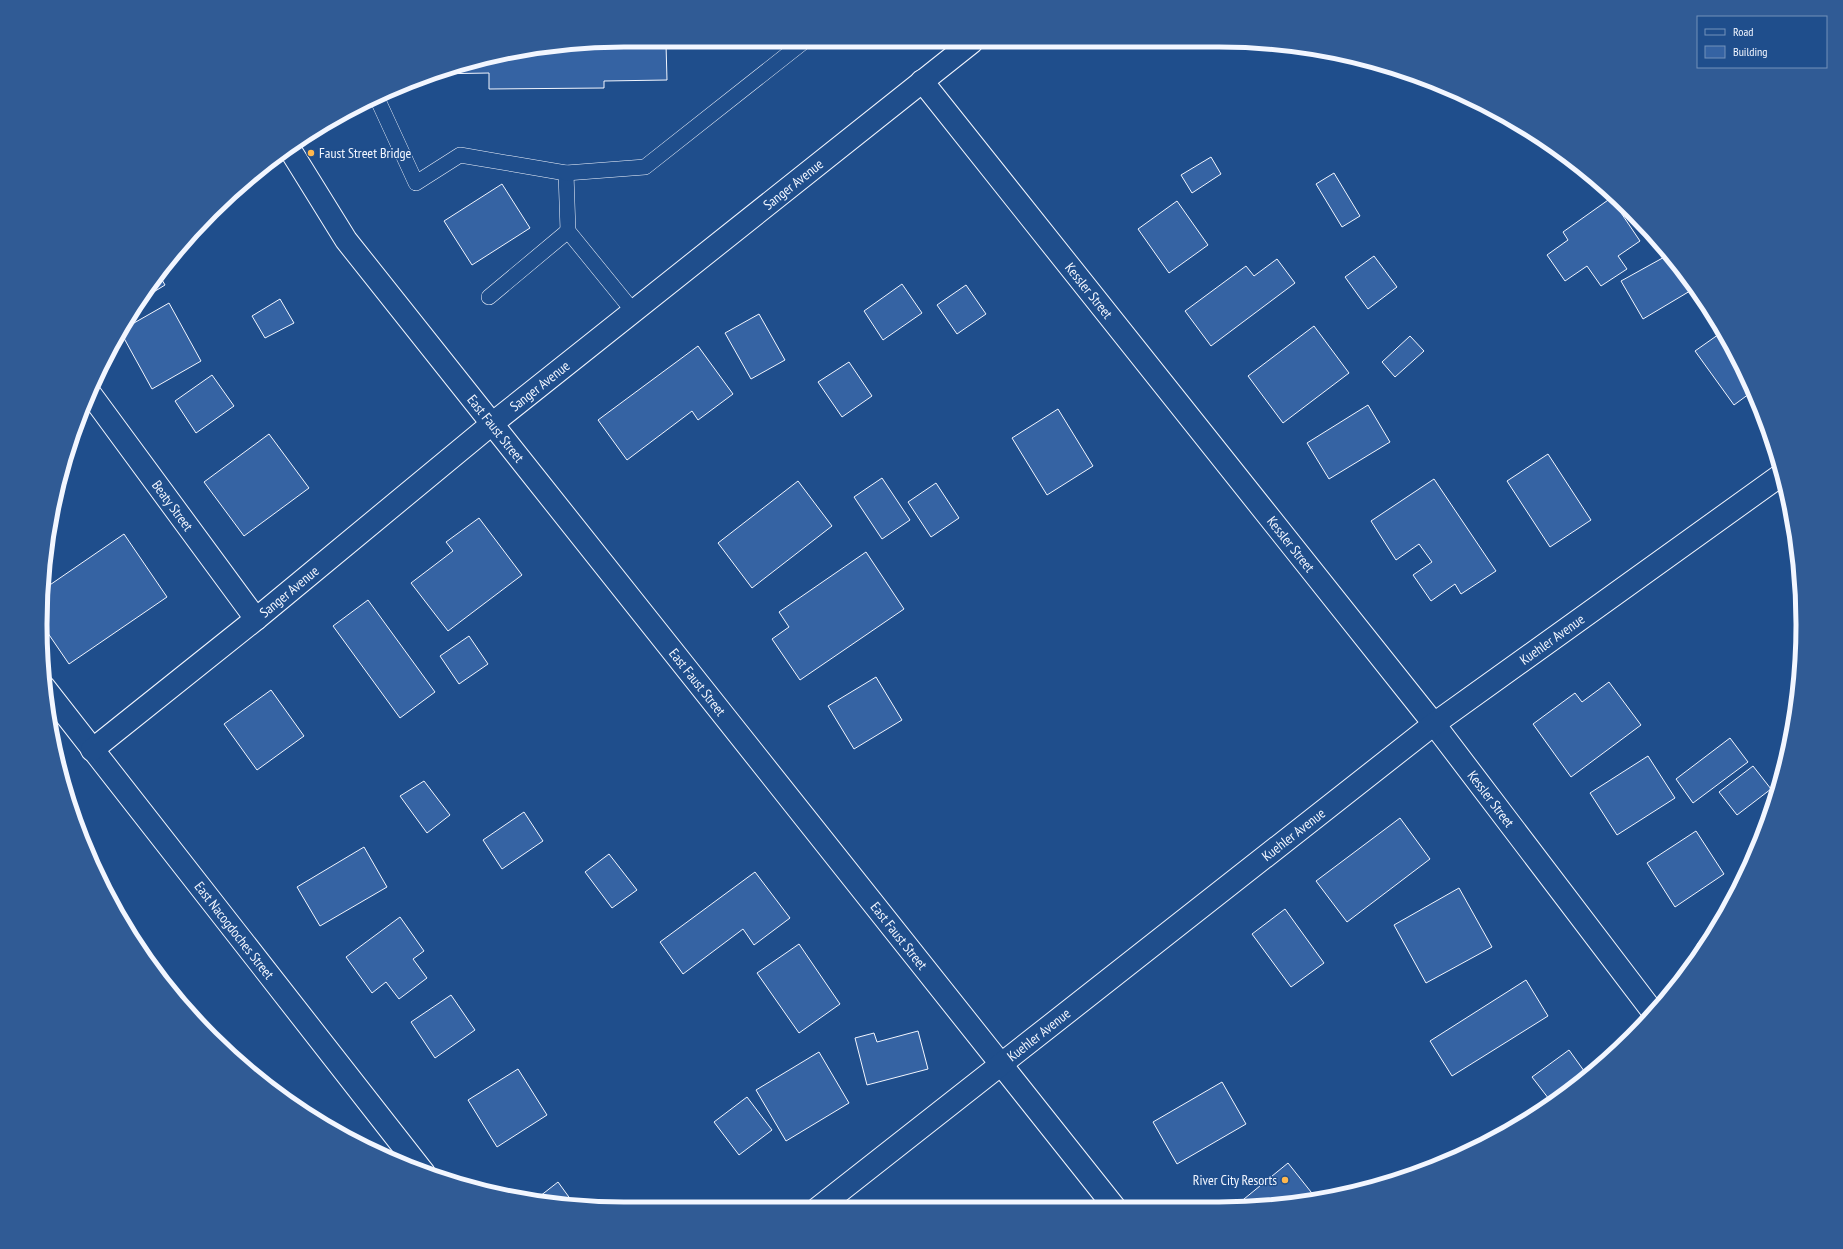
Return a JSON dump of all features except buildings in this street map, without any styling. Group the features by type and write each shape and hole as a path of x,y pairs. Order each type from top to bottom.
{"street":[{"name":"Sanger Avenue","path":"92,750 256,619 493,423 966,47"},
{"name":"Kessler Street","path":"922,81 1434,724 1650,1008"},
{"name":"East Faust Street","path":"292,153 346,240 493,423 1110,1202"},
{"name":"Beaty Street","path":"94,398 256,619"},
{"name":"Kuehler Avenue","path":"826,1202 1434,724 1777,478"},
{"name":"East Nacogdoches Street","path":"52,697 416,1162"}],"lane":[{"path":"379,102 416,183 460,154 566,173 645,167 797,47"},
{"path":"566,173 568,231 634,311"},
{"path":"489,297 568,231"}],"place":[{"name":"Faust Street Bridge","path":"311,153"},
{"name":"River City Resorts","path":"1285,1180"}]}
